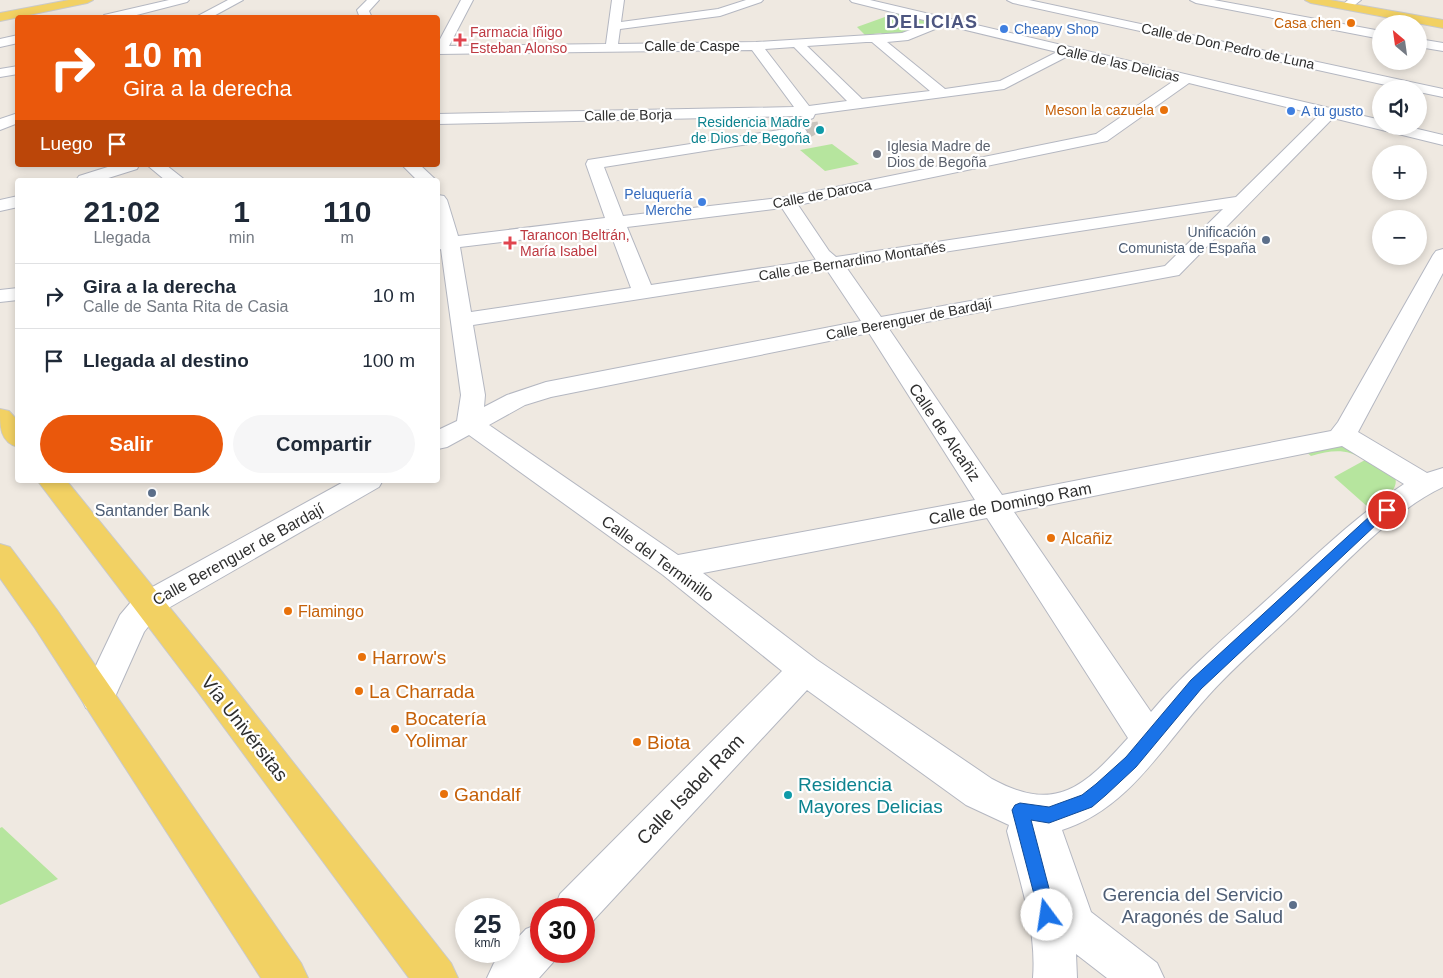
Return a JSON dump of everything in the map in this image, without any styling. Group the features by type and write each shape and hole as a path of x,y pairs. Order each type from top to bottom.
{"main road":[{"path":"0,13 67,0"},
{"path":"0,17 87,0"},
{"path":"1311,0 1351,3 1443,24"},
{"path":"0,417 15,435"},
{"name":"Vía Univérsitas","path":"53,483 436,978"},
{"path":"0,556 46,619 286,978"}],"street":[{"path":"120,15 183,0"},
{"path":"206,15 237,0"},
{"path":"365,15 363,10 373,0"},
{"path":"440,48 467,0"},
{"path":"612,47 618,0"},
{"path":"616,26 720,12 756,0"},
{"name":"Calle de las Delicias","path":"856,0 1372,123"},
{"name":"Calle de Don Pedro de Luna","path":"1013,0 1443,93"},
{"path":"1038,5 1050,0"},
{"path":"1196,0 1372,33"},
{"path":"890,21 911,13"},
{"name":"Calle de Caspe","path":"440,50 756,46 866,38 879,35 904,37 944,21"},
{"path":"879,35 939,92"},
{"path":"0,43 15,39"},
{"path":"797,43 860,105"},
{"path":"1428,44 1443,47"},
{"path":"756,46 807,113"},
{"name":"Calle de Borja","path":"440,119 807,113 939,92 1004,84 1068,51"},
{"path":"0,62 12,73"},
{"name":"Calle de Daroca","path":"444,243 616,224 787,202 1101,138 1186,79"},
{"name":"Calle Berenguer de Bardají","path":"440,440 516,400 546,390 875,325 1172,271 1329,113"},
{"path":"0,125 15,118"},
{"path":"644,292 594,164 799,132"},
{"path":"1423,135 1443,140"},
{"path":"91,178 125,167"},
{"path":"158,167 173,178"},
{"path":"412,167 424,178"},
{"name":"Calle de Bernardino Montañés","path":"461,320 1243,201"},
{"path":"0,206 15,202"},
{"name":"Calle de Alcañiz","path":"787,202 822,254 833,264 875,325 1149,740"},
{"path":"440,204 442,207 444,243 461,320 473,395 469,423"},
{"path":"1029,812 1049,815 1087,801 1131,762 1204,678 1375,519 1434,480 1344,435 1443,255"},
{"path":"0,296 15,294"},
{"name":"Calle del Terminillo","path":"469,423 674,567 805,670 979,792 997,803 1029,812"},
{"name":"Calle de Domingo Ram","path":"674,567 1329,441 1344,435"},
{"name":"Calle Berenguer de Bardají","path":"98,697 131,624 147,605 364,483"},
{"name":"Calle Isabel Ram","path":"586,898 805,670"},
{"path":"1029,812 1052,932 1056,970 1055,978"},
{"path":"1029,812 1075,926 1142,978"},
{"path":"509,978 530,956"}],"green space":[{"path":"896,13 944,21 886,38 881,33 865,35 857,27"},
{"path":"832,144 859,164 825,171 800,150"},
{"path":"1335,446 1350,448 1395,477 1396,482 1392,492 1369,508 1334,477 1365,460 1352,453 1339,451 1311,456 1305,451"},
{"path":"2,827 58,879 0,905 0,828"}],"tunnel":[{"path":"799,132 810,128 808,115"}],"place":[{"name":"Casa chen","path":"1351,23"},
{"name":"Cheapy Shop","path":"1004,29"},
{"name":"Farmacia Iñigo Esteban Alonso","path":"460,40"},
{"name":"Meson la cazuela","path":"1164,110"},
{"name":"A tu gusto","path":"1291,111"},
{"name":"Residencia Madre de Dios de Begoña","path":"820,130"},
{"name":"Iglesia Madre de Dios de Begoña","path":"877,154"},
{"name":"Peluquería Merche","path":"702,202"},
{"name":"Unificación Comunista de España","path":"1266,240"},
{"name":"Tarancon Beltrán, María Isabel","path":"510,243"},
{"name":"Santander Bank","path":"152,493"},
{"name":"Alcañiz","path":"1051,538"},
{"name":"Flamingo","path":"288,611"},
{"name":"Harrow's","path":"362,657"},
{"name":"La Charrada","path":"359,691"},
{"name":"Bocatería Yolimar","path":"395,729"},
{"name":"Biota","path":"637,742"},
{"name":"Gandalf","path":"444,794"},
{"name":"Residencia Mayores Delicias","path":"788,795"},
{"name":"Gerencia del Servicio Aragonés de Salud","path":"1293,905"}],"district":[{"name":"DELICIAS","path":"932,22"}],"route":[{"path":"1047,915 1020,810 1049,815 1067,810 1087,801 1101,790 1131,762 1196,685 1387,510"}]}
